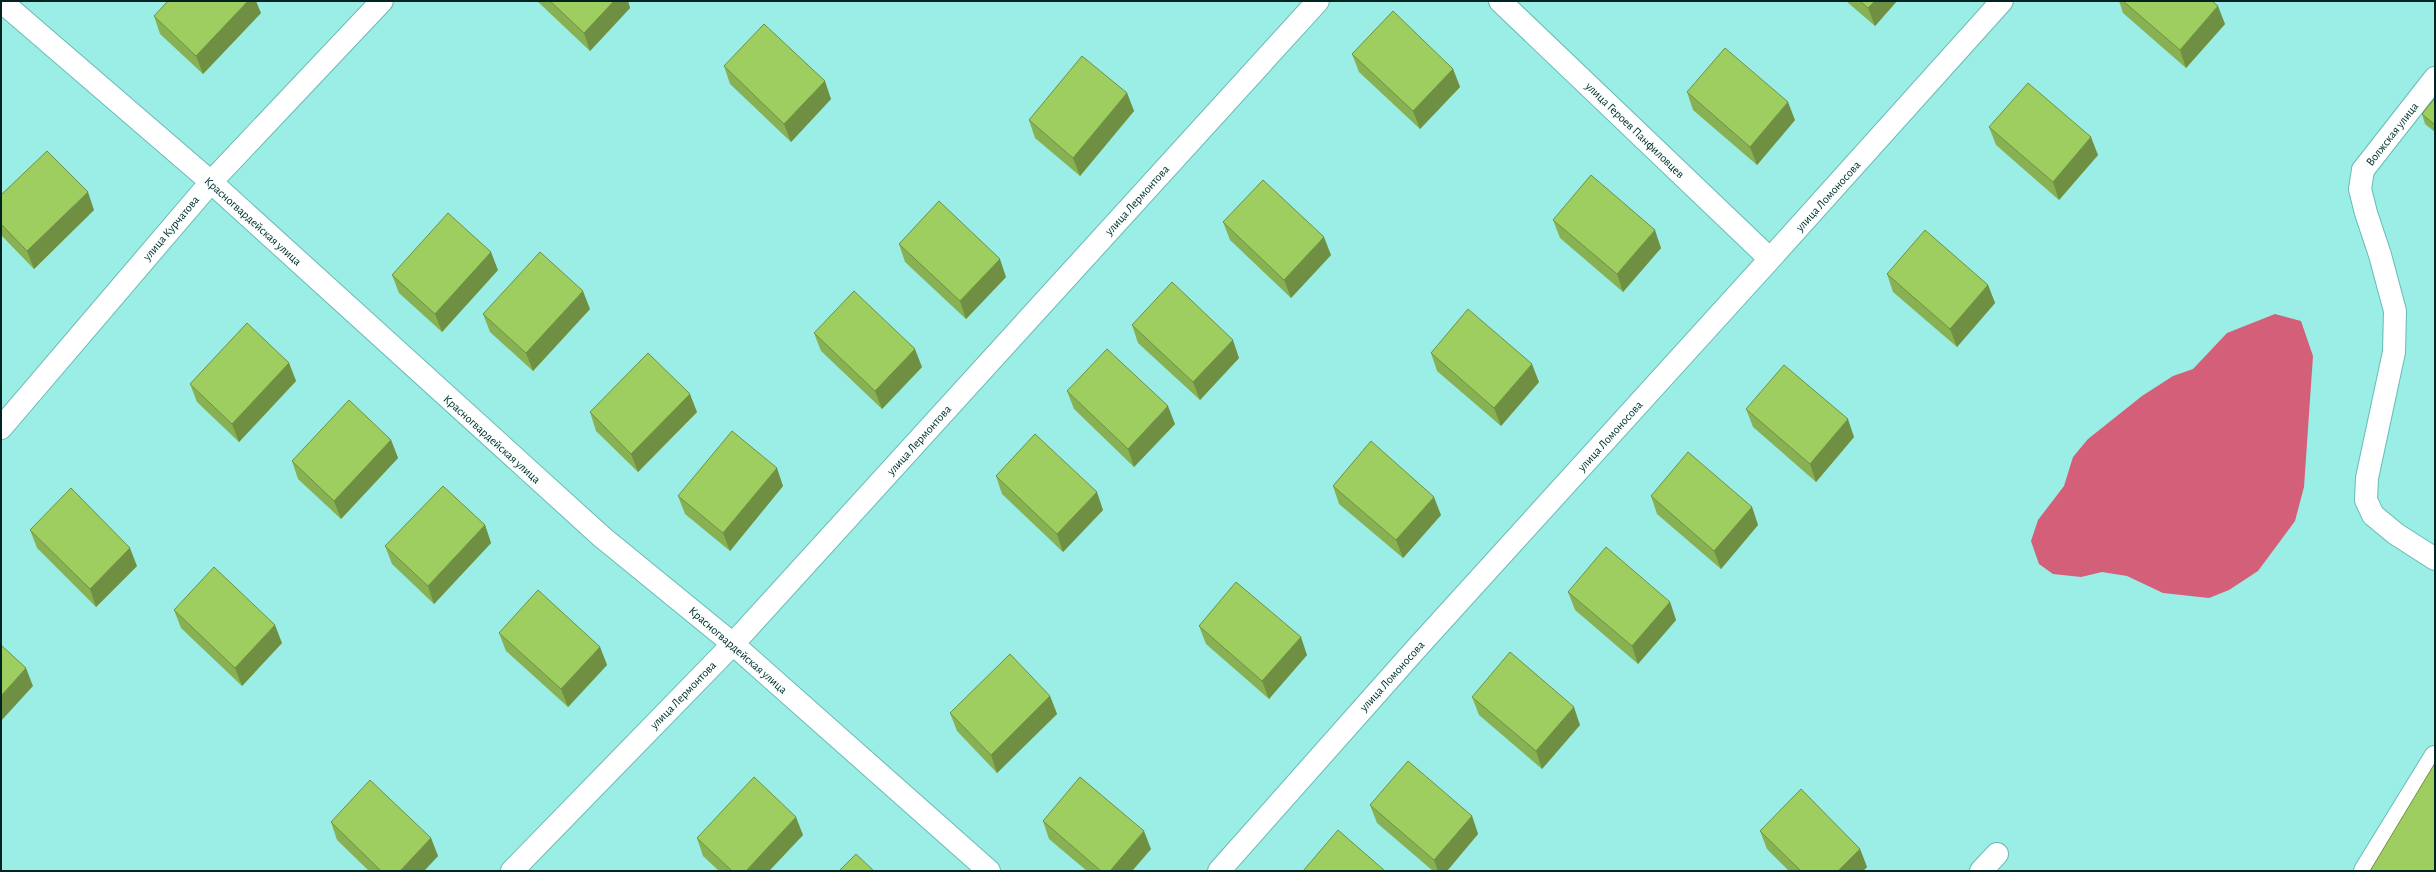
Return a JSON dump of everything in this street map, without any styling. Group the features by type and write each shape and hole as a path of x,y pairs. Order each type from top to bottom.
{"street":[{"name":"Красногвардейская улица","path":"1,1 211,182 596,532 733,644 989,871"},
{"name":"улица Курчатова","path":"1,428 211,182 382,1"},
{"name":"улица Лермонтова","path":"512,871 733,644 1318,1"},
{"name":"улица Героев Панфиловцев","path":"1500,1 1770,259"},
{"name":"улица Ломоносова","path":"1219,871 1420,644 2002,1"},
{"name":"Волжская улица","path":"2435,78 2363,170 2360,189 2395,311 2394,352 2367,478 2366,500 2373,514 2396,534 2435,559"},
{"path":"2365,871 2435,757"},
{"path":"1981,871 1997,854"}],"shaded area":[{"path":"2275,314 2301,321 2313,356 2304,487 2295,521 2258,571 2229,590 2209,598 2163,593 2127,576 2102,572 2081,577 2053,574 2039,564 2031,541 2038,520 2064,486 2073,457 2088,439 2142,396 2173,376 2193,369 2227,333"}],"building":[{"path":"168,1 248,1 196,56 154,16"},
{"path":"550,1 614,1 584,33"},
{"path":"1860,1 1875,1 1868,8"},
{"path":"2123,1 2212,1 2218,6 2180,50"},
{"path":"1393,11 1453,69 1413,111 1352,54"},
{"path":"764,24 825,81 784,124 724,66"},
{"path":"1725,48 1788,102 1750,147 1687,92"},
{"path":"1082,56 1127,93 1073,158 1029,120"},
{"path":"2028,83 2091,137 2053,182 1989,127"},
{"path":"2435,98 2435,125 2422,114"},
{"path":"47,151 88,192 27,251 1,224 1,195"},
{"path":"1591,175 1655,230 1617,274 1553,220"},
{"path":"1263,180 1324,237 1284,280 1223,222"},
{"path":"939,201 1000,259 960,301 899,244"},
{"path":"448,213 491,252 435,314 392,275"},
{"path":"1925,230 1988,285 1950,329 1887,274"},
{"path":"540,252 583,291 526,353 483,314"},
{"path":"1172,282 1233,340 1193,382 1132,325"},
{"path":"854,291 915,349 875,391 814,333"},
{"path":"1468,309 1532,364 1494,408 1431,353"},
{"path":"247,323 289,363 232,424 190,384"},
{"path":"1107,349 1168,406 1128,449 1067,391"},
{"path":"648,353 690,394 631,454 590,412"},
{"path":"1784,365 1848,419 1810,464 1746,409"},
{"path":"349,400 391,440 334,501 292,461"},
{"path":"732,431 777,468 723,533 678,496"},
{"path":"1035,434 1097,492 1057,534 996,476"},
{"path":"1371,441 1434,497 1396,540 1333,486"},
{"path":"1688,452 1752,507 1714,551 1651,496"},
{"path":"443,486 485,525 428,586 385,546"},
{"path":"71,488 130,548 90,589 30,530"},
{"path":"1606,547 1670,602 1632,646 1568,592"},
{"path":"214,567 275,625 235,668 174,610"},
{"path":"1236,582 1301,637 1262,681 1199,626"},
{"path":"538,590 600,647 561,689 499,633"},
{"path":"1,645 26,668 1,696"},
{"path":"1510,652 1574,707 1536,751 1472,697"},
{"path":"1010,654 1050,696 991,755 950,713"},
{"path":"1408,761 1472,816 1434,860 1370,805"},
{"path":"2435,763 2435,871 2370,871"},
{"path":"754,777 796,817 746,871 732,871 697,838"},
{"path":"1080,777 1144,831 1110,871 1101,871 1043,821"},
{"path":"370,780 431,838 400,871 381,871 331,822"},
{"path":"1801,789 1860,849 1838,871 1801,871 1760,831"},
{"path":"1338,830 1385,871 1303,871"},
{"path":"856,854 874,871 839,871"}]}
